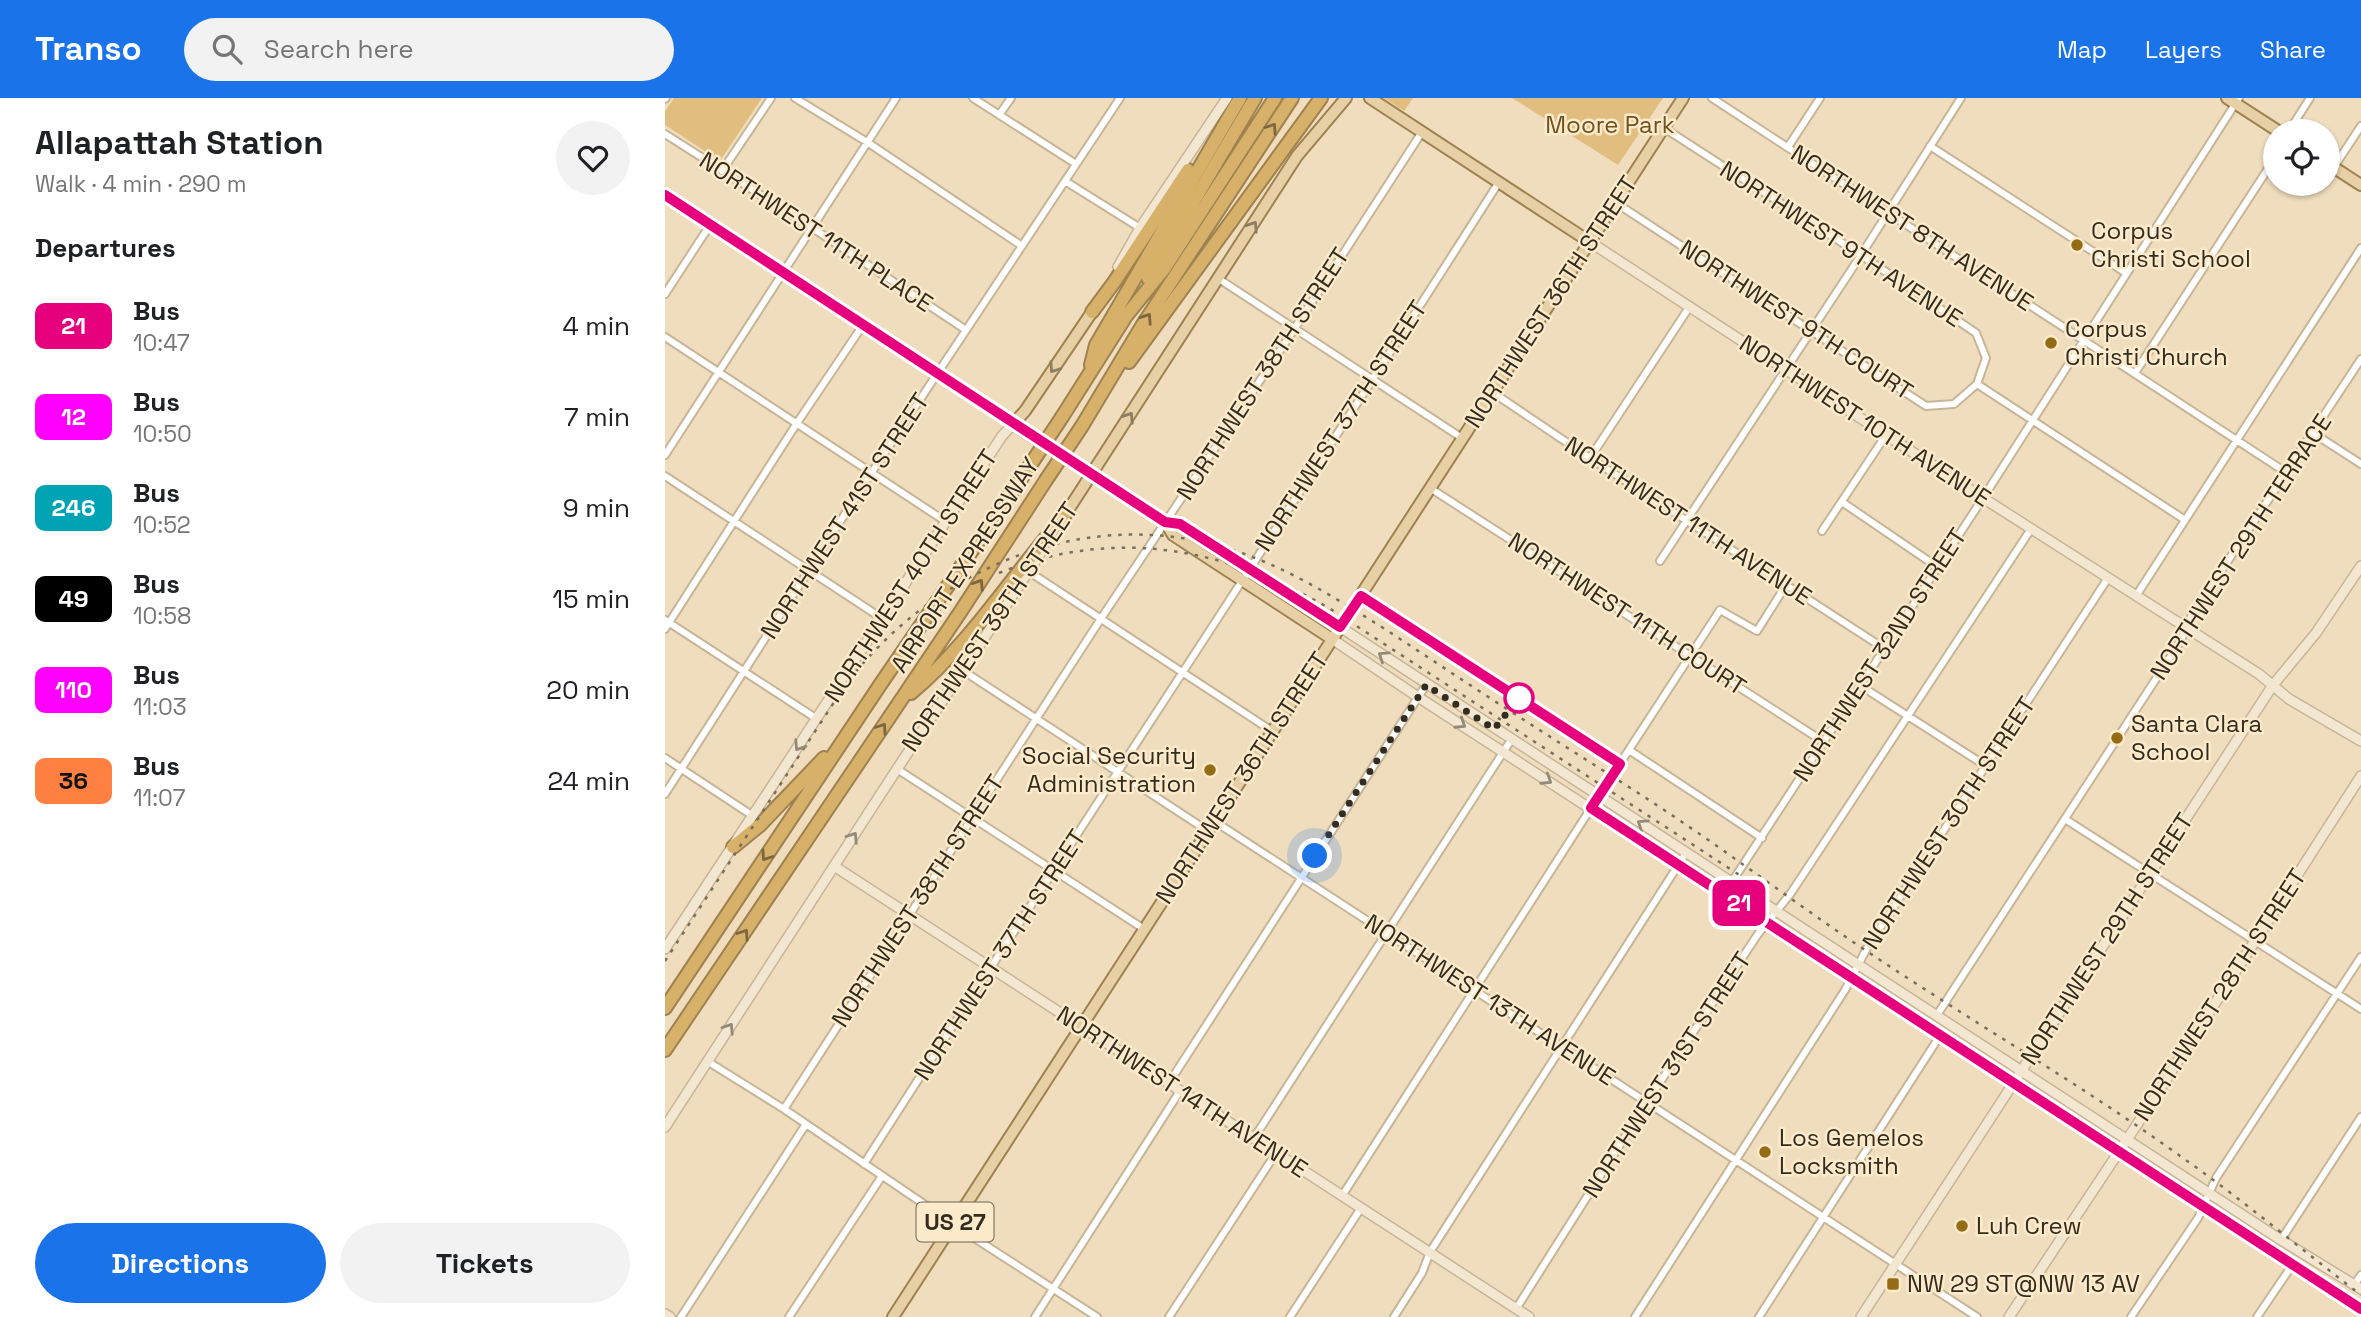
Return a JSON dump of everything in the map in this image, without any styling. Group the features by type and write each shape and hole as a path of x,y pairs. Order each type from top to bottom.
{"highway":[{"path":"1091,312 1115,281 1239,98"},
{"path":"1087,378 1096,345 1239,98"},
{"path":"1126,316 1255,98"},
{"name":"AIRPORT EXPRESSWAY","path":"665,1008 1027,470 1126,316 1164,269 1275,98"},
{"name":"AIRPORT EXPRESSWAY","path":"665,1050 1083,426 1142,326 1292,98"},
{"path":"1101,398 1279,155 1315,100"},
{"path":"900,702 929,678 1065,515"},
{"path":"733,847 775,810 820,764 858,718"}],"main road":[{"name":"NORTHWEST 40TH STREET","path":"665,949 945,521 1002,436 1025,411 1091,312 1140,228 1227,98"},
{"name":"NORTHWEST 39TH STREET","path":"665,1126 1297,156 1346,98"},
{"name":"NORTHWEST 10TH AVENUE","path":"1370,98 1983,498 2259,674 2296,703 2361,741"},
{"name":"NORTHWEST 36TH STREET","path":"893,1317 1683,98"},
{"path":"2234,100 2263,120"},
{"path":"2340,171 2361,185"},
{"path":"665,195 1165,522 1173,535 1418,697 2361,1308"},
{"path":"1165,522 1180,524 2281,1240 2358,1287"},
{"name":"NORTHWEST 29TH STREET","path":"1861,1317 2273,685 2316,633 2361,566"},
{"name":"NORTHWEST 28TH STREET","path":"2009,1317 2128,1139 2361,776"},
{"name":"NORTHWEST 14TH AVENUE","path":"834,866 1430,1252 1521,1314"},
{"path":"1888,1000 1905,1004 1928,1017 1934,1018 1937,1015"},
{"path":"1941,1034 1952,1033 1971,1045 1985,1047"},
{"path":"665,1314 670,1317"}],"street":[{"path":"722,171 771,98"},
{"path":"795,98 867,142 1022,246"},
{"path":"665,455 896,98"},
{"path":"973,98 1076,164"},
{"path":"999,115 1011,98"},
{"name":"NORTHWEST 41ST STREET","path":"665,794 872,471 1119,98"},
{"name":"NORTHWEST 8TH AVENUE","path":"1712,98 2287,473"},
{"path":"1788,147 1820,98"},
{"path":"1660,562 1961,98"},
{"path":"2297,119 2310,98"},
{"name":"NORTHWEST 32ND STREET","path":"1724,894 1885,649 1936,566 1983,498 2234,100"},
{"path":"2340,153 2361,126"},
{"name":"NORTHWEST 9TH AVENUE","path":"1664,128 1861,255 1976,334 1986,358 1977,384"},
{"name":"NORTHWEST 38TH STREET","path":"784,1109 1100,620 1422,132"},
{"name":"NORTHWEST 11TH PLACE","path":"665,134 966,330"},
{"path":"1930,146 2126,272"},
{"path":"2135,373 2263,176"},
{"path":"1065,181 1140,228"},
{"name":"NORTHWEST 37TH STREET","path":"864,1164 1499,182"},
{"name":"NORTHWEST 9TH COURT","path":"1616,203 1926,406 1954,404 1977,384"},
{"path":"665,294 710,225"},
{"path":"2136,597 2361,248"},
{"path":"1219,279 1462,438"},
{"path":"1590,458 1690,306"},
{"path":"817,719 666,624 863,325"},
{"path":"665,337 945,521"},
{"name":"NORTHWEST 29TH TERRACE","path":"1937,1015 2180,642 2191,617 2361,359"},
{"path":"1977,384 2185,520"},
{"name":"NORTHWEST 11TH AVENUE","path":"1492,392 1885,649"},
{"path":"2313,433 2361,464"},
{"path":"1822,531 1886,435"},
{"path":"665,476 883,619"},
{"name":"NORTHWEST 11TH COURT","path":"1430,488 1824,742"},
{"path":"1842,502 1936,566"},
{"name":"NORTHWEST 31ST STREET","path":"1521,1314 1647,1102 1768,922 1791,893 2031,529"},
{"path":"1028,571 1272,731"},
{"name":"NORTHWEST 30TH STREET","path":"1635,1317 1852,976 1867,948 2108,578"},
{"path":"1342,1196 1720,610 1757,631 1786,585"},
{"name":"NORTHWEST 13TH AVENUE","path":"962,670 1119,773 1301,877 1977,1317"},
{"path":"1169,1083 1426,685"},
{"path":"1861,686 1986,766"},
{"path":"1254,1138 1511,740"},
{"path":"1629,750 1762,838"},
{"path":"665,758 753,816"},
{"path":"897,769 1144,929"},
{"path":"2066,819 2361,1009"},
{"path":"1394,1317 1422,1273 1430,1252 1686,853"},
{"path":"2131,1317 2198,1218 2217,1178 2361,957"},
{"path":"1759,1317 1941,1034"},
{"path":"707,1062 784,1109 1097,1317"},
{"path":"1035,1317 1180,1091"},
{"path":"2281,1240 2361,1117"},
{"path":"681,1317 806,1125"},
{"path":"1170,1317 1276,1153"},
{"path":"789,1317 882,1176"},
{"path":"1290,1317 1361,1208"},
{"path":"2257,1317 2293,1264"},
{"path":"2358,1287 2361,1275"}],"green space":[{"path":"674,98 762,98 720,161 665,125 665,111"},
{"path":"1384,98 1413,98 1404,111"},
{"name":"Moore Park","path":"1512,98 1663,98 1618,165"}],"railway":[{"path":"665,961 846,684 879,646 916,613 956,585 1000,563 1046,547 1094,537 1143,535 1194,540 1221,546 1295,576 1388,631 1664,810 1874,956 2145,1131 2228,1191 2361,1295"},
{"path":"999,573 1042,559 1085,550 1127,548 1170,551 1252,571 1332,610 1741,876"}],"bus line":[{"name":"21","path":"665,195 1165,522 1180,524 1340,627 1361,596 1620,764 1591,808 2361,1309"}],"place":[{"name":"Corpus Christi School","path":"2077,245"},
{"name":"Corpus Christi Church","path":"2051,343"},
{"name":"Santa Clara School","path":"2117,738"},
{"name":"Social Security Administration","path":"1210,770"},
{"name":"Los Gemelos Locksmith","path":"1765,1152"},
{"name":"Luh Crew","path":"1962,1226"},
{"name":"NW 29 ST@NW 13 AV","path":"1893,1284"}],"route":[{"path":"1315,856 1426,685 1494,729 1519,698"}]}
